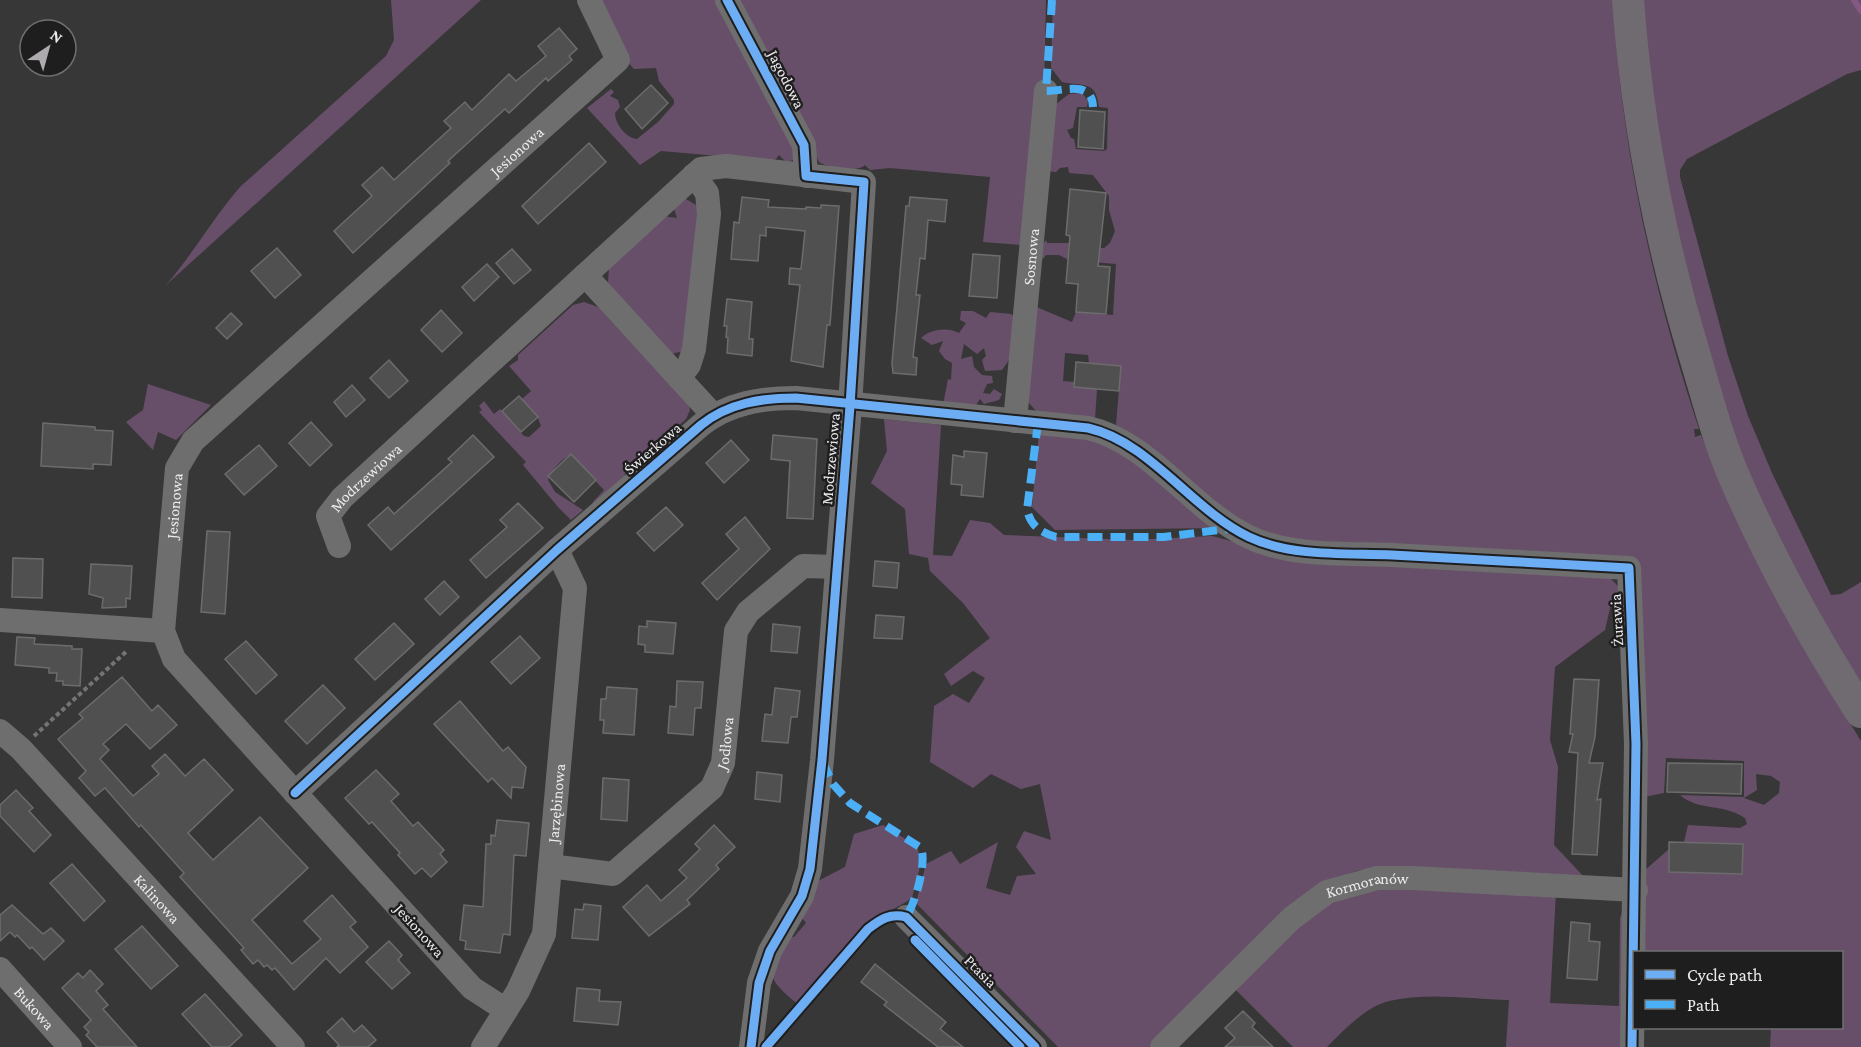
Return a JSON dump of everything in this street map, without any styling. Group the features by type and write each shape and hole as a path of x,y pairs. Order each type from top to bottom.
{"main road":[{"path":"1628,0 1633,63 1650,181 1671,279 1704,388 1740,490 1821,649 1861,712"}],"street":[{"name":"Jesionowa","path":"506,1010 472,988 174,659 157,631 177,468 194,441 618,60 589,0"},
{"name":"Jagodowa","path":"727,0 804,145 806,176"},
{"name":"Sosnowa","path":"1015,421 1046,91"},
{"name":"Modrzewiowa","path":"339,546 328,516 342,498 704,168 717,165 864,182 850,406 822,760 810,869 802,896 770,951 759,983 751,1047"},
{"path":"679,378 690,365 694,349 709,214 707,193 694,175"},
{"path":"585,275 714,416"},
{"name":"Świerkowa","path":"295,793 557,550 714,416 755,401 775,398 832,400 850,406 1101,431 1132,449 1223,520"},
{"name":"Żurawia","path":"1223,520 1247,536 1269,545 1302,550 1629,568 1636,744 1634,951"},
{"name":"Jarzębinowa","path":"483,1047 506,1010 544,934 575,588 557,550"},
{"name":"Jodłowa","path":"550,866 613,874 712,788 723,763 736,631 748,612 803,566 837,567"},
{"path":"0,620 157,631"},
{"name":"Kalinowa","path":"0,731 21,749 293,1047"},
{"name":"Kormoranów","path":"1162,1047 1292,918 1327,892 1348,884 1377,878 1411,878 1636,890"},
{"name":"Ptasia","path":"906,917 1035,1047"},
{"name":"Bukowa","path":"0,969 70,1047"},
{"name":"Żurawia","path":"1632,1047 1633,1008"}],"path":[{"path":"21,749 157,631"}],"shaded area":[{"path":"391,0 481,0 166,285 240,187 386,56 394,40"},
{"path":"593,0 721,0 792,132 794,160 786,162 779,155 774,161 661,151 640,165 587,108 611,89 614,92 610,96 618,100 620,107 615,113 619,126 629,136 637,139 658,122 674,104 674,100 659,81 656,68 634,69 618,52"},
{"path":"738,0 1046,0 1044,89 1021,245 983,242 990,177 890,168 870,170 865,165 856,169 842,169 819,162"},
{"path":"1053,0 1613,0 1623,110 1642,218 1667,324 1699,429 1694,429 1695,437 1701,435 1731,505 1813,663 1861,741 1861,1047 1770,1047 1771,1029 1843,1029 1843,951 1642,951 1644,871 1669,849 1669,872 1742,874 1743,844 1684,842 1688,825 1740,828 1747,824 1745,818 1736,813 1695,804 1680,795 1744,797 1744,761 1666,758 1664,793 1644,797 1635,559 1283,539 1243,524 1116,425 1121,366 1089,363 1088,355 1065,353 1063,381 1075,382 1075,387 1097,389 1095,419 1038,413 1028,402 1034,306 1072,322 1076,312 1113,315 1116,264 1069,260 1059,255 1046,255 1041,261 1041,247 1046,240 1047,243 1072,243 1083,248 1104,248 1110,243 1115,231 1109,210 1109,196 1093,175 1069,173 1068,167 1060,168 1056,172 1046,171 1051,108 1069,94 1082,93 1088,101 1087,107 1077,107 1073,128 1067,130 1074,139 1076,149 1104,151 1107,149 1108,108 1099,107 1095,92 1091,88 1062,82 1051,68","holes":["1756,774 1771,776 1780,782 1779,793 1764,805 1744,798 1757,790"]},
{"path":"1637,0 1861,0 1861,70 1847,74 1687,159 1680,170 1680,177 1728,356 1748,416 1772,473 1831,595 1841,594 1861,582 1861,698 1754,497 1703,359 1659,186"},
{"path":"686,199 698,206 684,351 671,354 608,283 609,268 662,216 677,218 673,206"},
{"path":"584,302 598,307 689,405 690,410 686,419 636,465 629,465 624,476 595,504 593,502 604,490 571,455 561,462 548,480 555,492 583,510 571,520 523,465 526,462 479,412 482,410 479,406 484,401 494,414 500,409 524,436 529,437 541,426 537,416 522,399 531,391 509,366 518,360 518,355 573,305"},
{"path":"961,311 973,311 986,318 990,312 1011,314 1016,318 1019,352 1002,370 985,371 982,360 986,356 984,348 977,354 964,344 961,359 972,356 974,367 982,375 992,376 993,383 987,384 983,393 990,394 994,389 1002,394 999,400 984,404 980,399 976,405 943,405 948,379 951,380 952,363 945,359 939,351 943,341 932,345 921,338 939,330 959,333 966,323 960,320"},
{"path":"148,384 211,405 176,440 158,432 153,450 126,422 143,410"},
{"path":"884,419 941,425 933,555 952,556 970,520 990,523 1004,535 1132,540 1212,536 1294,558 1605,573 1620,588 1621,611 1613,595 1605,630 1555,667 1550,740 1558,767 1554,845 1586,879 1361,870 1342,876 1307,895 1292,908 1149,1047 1058,1047 916,903 926,864 951,851 960,864 998,842 986,888 1010,895 1017,876 1036,874 1016,847 1024,831 1051,840 1040,784 1021,789 991,774 973,788 930,762 934,706 953,694 969,703 985,678 973,671 951,686 944,674 990,638 963,603 930,571 928,558 909,554 905,509 871,483 887,451"},
{"path":"1039,433 1073,433 1121,451 1218,528 1055,530 1032,507"},
{"path":"883,825 917,846 921,863 912,898 879,917 860,932 799,1005 780,988 772,975 773,959 782,935 794,937 806,923 799,914 814,883 845,867 854,834"},
{"path":"1355,889 1556,892 1550,1003 1619,1006 1620,918 1624,906 1623,1047 1506,1047 1509,1000 1433,996 1403,998 1380,1004 1355,1020 1327,1047 1293,1047 1233,987 1293,926"}],"building":[{"path":"559,28 577,49 569,56 572,60 548,81 546,78 509,113 505,109 353,253 334,231 372,196 362,185 382,167 394,180 451,128 444,121 465,102 472,110 509,74 516,81 546,56 538,46"},
{"path":"651,85 668,103 642,129 625,109"},
{"path":"1080,110 1105,112 1103,149 1078,147"},
{"path":"589,143 606,162 538,224 522,206"},
{"path":"1070,189 1106,193 1098,266 1110,267 1106,314 1076,312 1078,284 1066,283 1070,236 1066,235"},
{"path":"742,197 769,200 768,207 806,209 806,207 821,208 821,205 839,206 830,325 827,325 823,367 791,361 800,285 789,284 790,268 801,269 805,231 766,227 766,236 760,235 758,261 731,259 734,222 739,223"},
{"path":"910,197 947,200 945,222 928,220 925,259 920,258 916,295 920,295 913,357 917,358 916,375 893,373 892,363 906,206 909,206"},
{"path":"277,248 301,275 275,298 251,271"},
{"path":"512,249 531,270 514,284 496,263"},
{"path":"973,254 1000,256 997,298 969,296"},
{"path":"487,264 499,277 474,301 462,287"},
{"path":"727,299 752,302 749,339 753,339 752,356 727,353 727,326 724,326"},
{"path":"441,310 462,333 442,352 421,330"},
{"path":"231,313 242,324 227,339 216,328"},
{"path":"389,360 408,381 389,398 370,378"},
{"path":"1076,362 1121,366 1119,391 1074,387"},
{"path":"352,385 365,400 346,417 334,402"},
{"path":"519,396 538,417 521,432 502,411"},
{"path":"311,422 332,445 310,466 289,443"},
{"path":"43,423 95,427 95,430 113,431 111,465 93,464 93,469 41,466"},
{"path":"473,435 494,457 391,550 368,525 388,507 394,514 452,462 448,459"},
{"path":"773,435 817,439 813,519 787,518 790,461 771,459"},
{"path":"731,440 749,460 724,483 706,463"},
{"path":"259,445 277,466 244,495 225,474"},
{"path":"964,451 987,453 983,497 961,495 962,485 951,484 953,455 964,457"},
{"path":"571,454 596,480 574,502 548,476"},
{"path":"518,503 543,528 486,578 470,560 507,527 500,520"},
{"path":"666,507 683,525 654,551 637,533"},
{"path":"745,517 770,549 717,600 702,583 739,549 726,534"},
{"path":"207,531 230,532 225,614 201,612"},
{"path":"13,558 43,559 42,598 12,597"},
{"path":"875,561 899,563 897,588 873,586"},
{"path":"91,564 132,566 130,599 126,598 126,607 102,608 103,598 89,594"},
{"path":"444,581 459,597 440,615 425,599"},
{"path":"876,615 904,617 902,639 874,638"},
{"path":"647,621 676,623 673,654 645,652 645,645 638,644 639,626 647,627"},
{"path":"394,623 414,644 375,680 355,659"},
{"path":"773,624 800,627 797,653 771,651"},
{"path":"520,636 540,658 511,684 491,662"},
{"path":"17,637 35,638 34,644 72,646 72,649 82,649 80,686 63,685 63,681 56,681 57,673 49,673 49,668 15,665"},
{"path":"246,641 277,675 256,694 225,659"},
{"path":"122,677 152,711 158,705 177,725 150,749 126,724 103,744 109,750 100,759 133,796 159,774 152,766 165,754 185,776 204,759 233,790 188,833 213,860 260,817 308,868 252,920 292,964 321,939 304,921 332,895 356,922 350,927 368,947 340,973 326,958 294,990 275,968 272,970 267,965 264,967 258,960 253,964 241,950 244,948 180,877 184,873 141,825 139,827 105,788 95,796 79,778 86,771 58,739 83,718 79,714"},
{"path":"1574,679 1599,680 1595,737 1589,763 1603,763 1597,800 1601,799 1597,855 1572,854 1578,753 1569,752 1573,734 1570,734"},
{"path":"677,681 703,682 701,708 695,708 693,735 668,733 670,706 676,707"},
{"path":"323,685 345,708 307,744 285,721"},
{"path":"607,687 637,689 634,735 603,733 604,720 600,720 601,699 606,699"},
{"path":"775,688 800,691 797,717 791,717 788,743 762,741 765,714 772,715"},
{"path":"460,701 503,751 508,747 526,767 523,788 512,787 511,798 492,778 488,782 434,724"},
{"path":"1668,763 1742,764 1741,794 1667,792"},
{"path":"376,770 399,794 391,801 413,826 418,822 444,850 440,854 447,862 431,877 422,868 415,874 398,855 400,853 372,822 369,824 345,798"},
{"path":"757,772 782,775 780,802 755,799"},
{"path":"603,778 629,780 627,821 601,819"},
{"path":"16,790 33,808 29,811 51,835 34,852 0,816 0,805"},
{"path":"497,820 529,823 526,856 514,855 510,935 503,934 500,953 465,949 466,941 460,940 464,905 483,907 486,844 491,844 491,835 495,836"},
{"path":"714,825 735,847 716,865 719,869 687,900 690,904 649,936 623,907 647,885 661,901 687,878 679,870 700,849 695,844"},
{"path":"1669,842 1743,844 1742,874 1669,872"},
{"path":"72,864 105,901 84,921 50,883"},
{"path":"584,904 601,906 598,940 572,938 575,909 583,910"},
{"path":"12,905 43,934 51,928 64,941 44,960 17,935 15,937 10,932 0,941 0,915"},
{"path":"1571,922 1590,924 1589,941 1600,942 1597,980 1567,978"},
{"path":"142,926 178,966 151,989 115,949"},
{"path":"389,941 402,955 398,960 410,973 392,989 366,962"},
{"path":"875,964 946,1022 940,1029 963,1047 938,1047 884,1005 887,1002 861,982"},
{"path":"90,970 103,984 96,991 108,1005 103,1009 137,1047 97,1047 86,1035 89,1032 84,1027 91,1020 62,988 78,973 83,978"},
{"path":"577,988 600,990 599,1001 621,1002 618,1025 574,1021"},
{"path":"205,994 242,1035 229,1047 212,1047 182,1014"},
{"path":"1243,1011 1255,1023 1252,1027 1273,1047 1225,1047 1235,1038 1225,1028"},
{"path":"342,1018 354,1032 362,1025 376,1040 368,1047 337,1047 339,1045 327,1032"}],"waterway":[{"path":"1854,0 1861,11"}],"marked path":[{"path":"1052,0 1046,91 1083,90 1088,93 1093,107"},
{"path":"1038,423 1027,510 1037,528 1045,533 1056,537 1164,537 1234,528"},
{"path":"823,763 833,784 850,803 921,848 922,863 919,883 906,917 902,916"}],"cycle path":[{"path":"727,0 804,145 806,176 864,182 850,406 822,760 810,869 802,896 770,951 759,983 751,1047"},
{"path":"295,793 557,550 701,425 722,412 746,403 796,398 1088,428 1131,447 1228,525 1249,537 1283,548 1319,553 1629,568 1636,744 1633,951"},
{"path":"766,1047 868,929 890,916 906,917 1035,1047"},
{"path":"915,940 1020,1047"},
{"path":"1632,1047 1633,971"}]}
